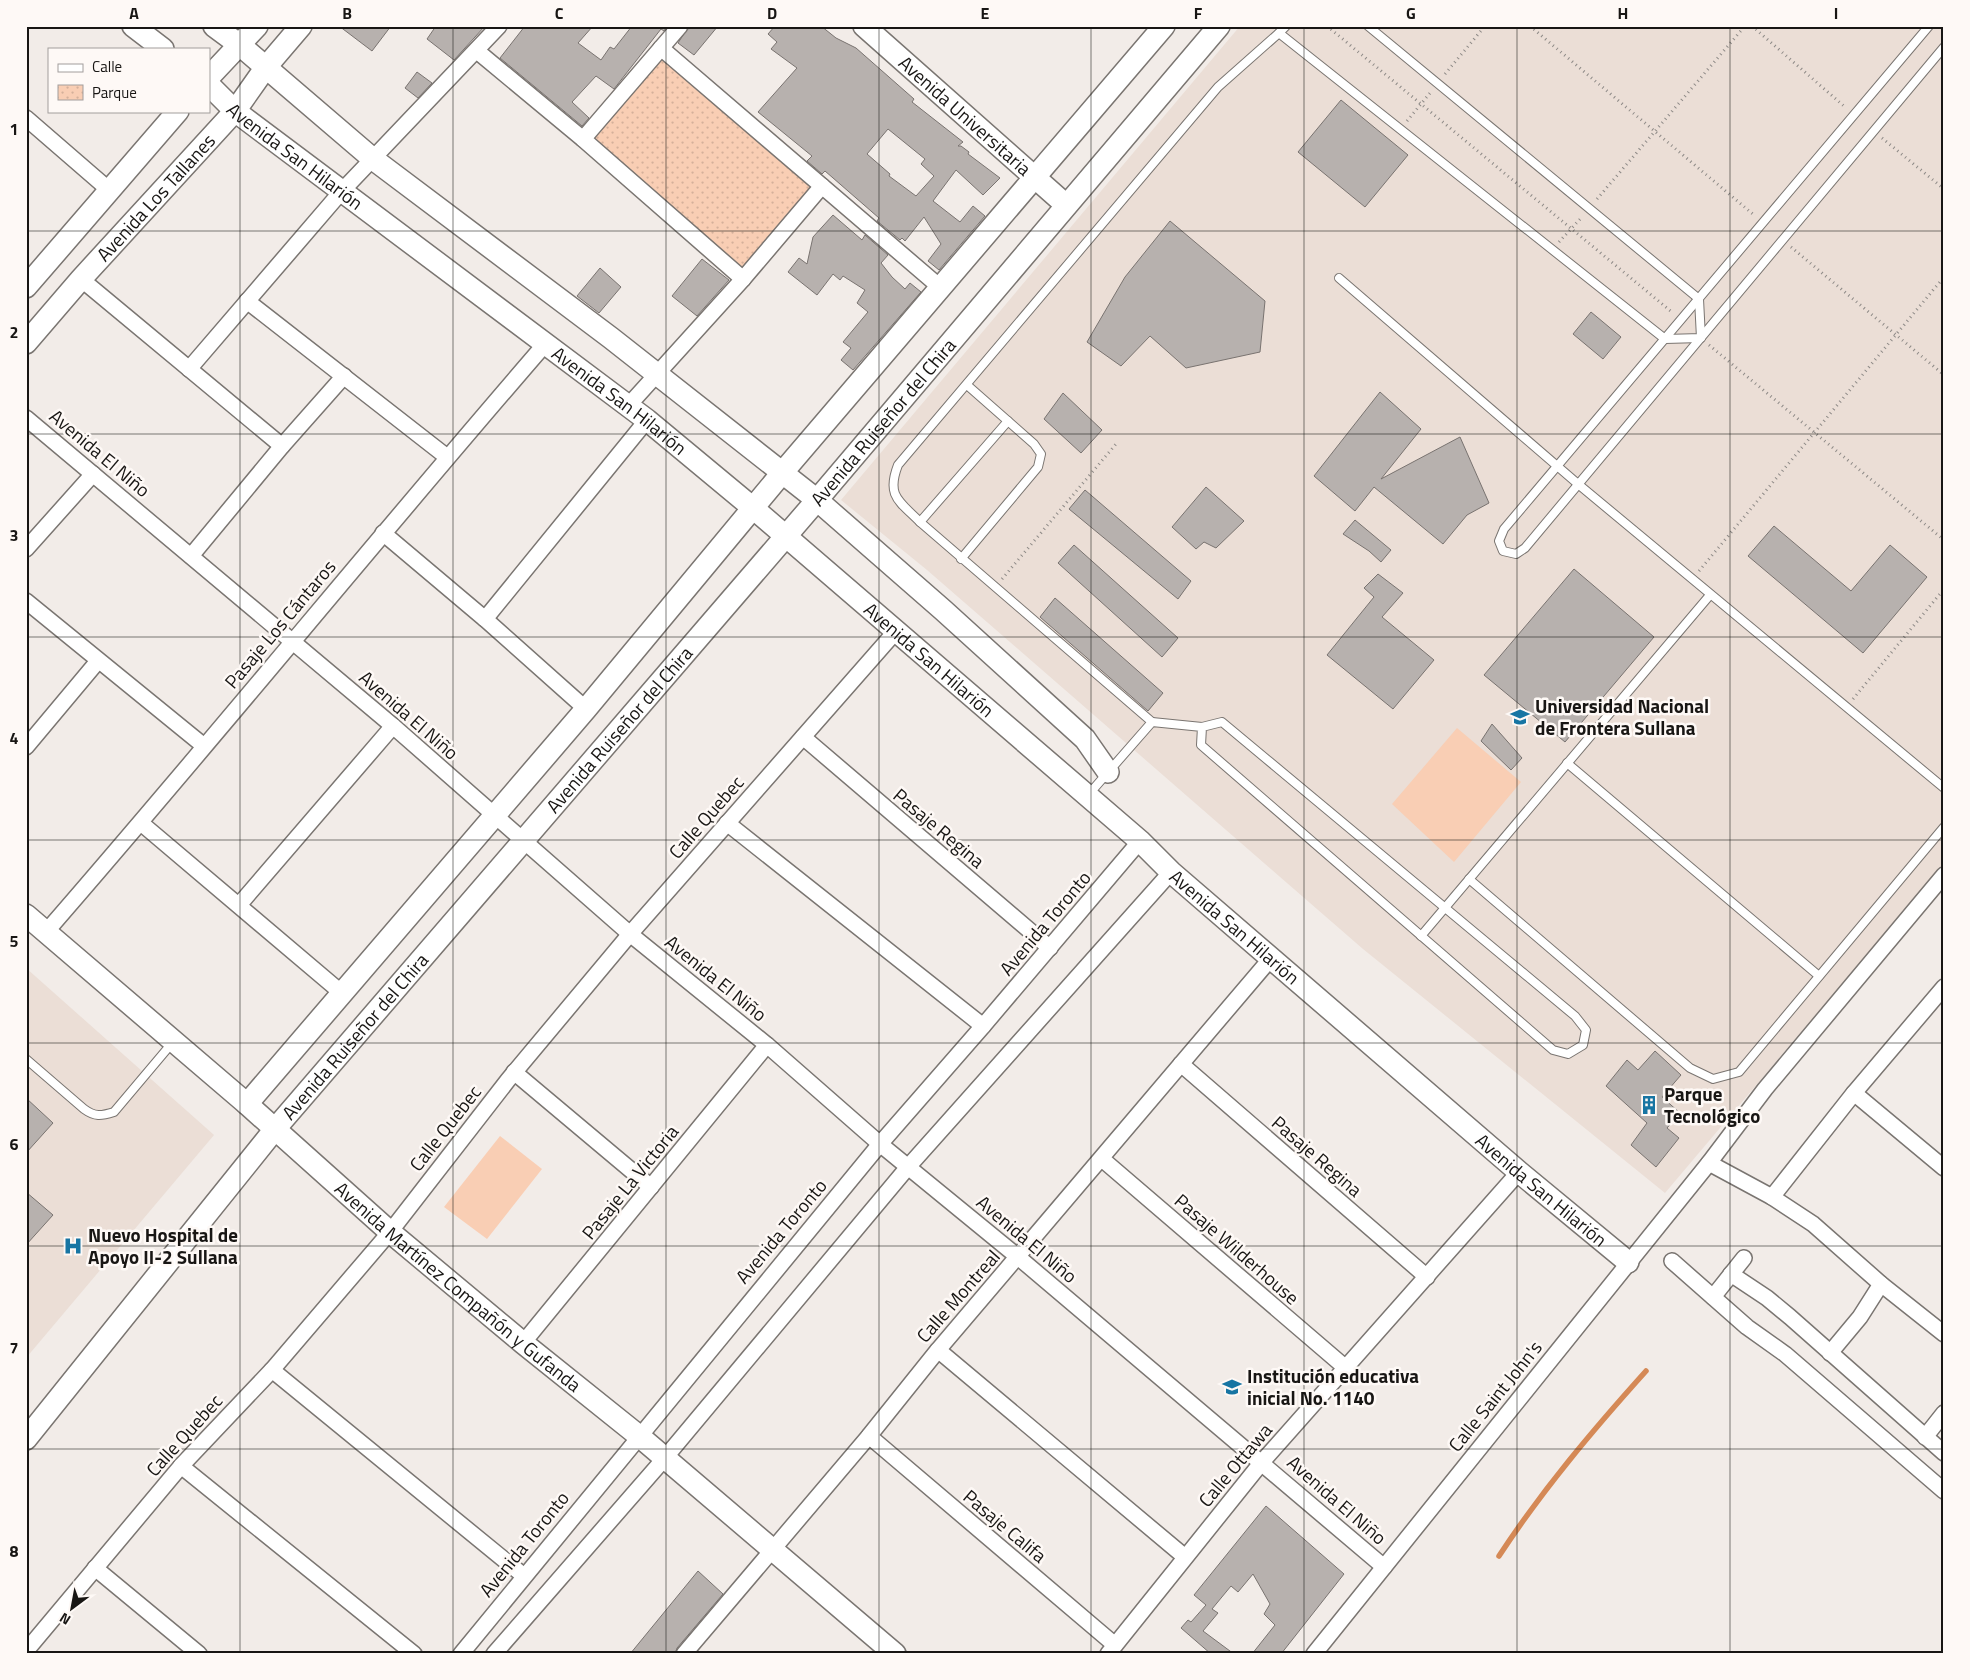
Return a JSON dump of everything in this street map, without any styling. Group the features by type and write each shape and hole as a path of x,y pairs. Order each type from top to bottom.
{"street":[{"path":"133,26 162,48"},
{"path":"214,26 241,46 373,159 657,374 817,500 950,616 1085,739 1108,772"},
{"path":"210,76 241,46 257,26"},
{"name":"Avenida Los Tallanes","path":"26,343 81,279 235,111 266,67 301,26"},
{"path":"188,369 341,192 499,26"},
{"path":"583,139 680,26"},
{"name":"Avenida Universitaria","path":"864,26 1066,205"},
{"name":"Avenida Ruiseñor del Chira","path":"26,1439 275,1129 817,500 1220,26"},
{"path":"248,1104 586,709 782,473 1036,178 1155,29"},
{"path":"661,48 941,288"},
{"path":"477,51 583,139 743,279"},
{"name":"Avenida San Hilarión","path":"210,86 235,111 647,420 785,535 1088,796 1140,841 1171,872 1272,957 1519,1172 1628,1262"},
{"path":"26,287 177,112"},
{"path":"26,118 108,190"},
{"path":"628,406 743,279 822,186"},
{"path":"81,279 282,446"},
{"path":"247,301 447,457"},
{"name":"Pasaje Los Cántaros","path":"46,932 141,822 447,457 546,343"},
{"path":"191,556 282,446 344,376"},
{"name":"Avenida El Niño","path":"26,418 393,726 630,934 768,1046 880,1144 1018,1257 1384,1567"},
{"path":"485,619 647,420"},
{"path":"26,549 93,474"},
{"path":"383,533 485,619 586,709"},
{"path":"26,600 204,746"},
{"name":"Calle Quebec","path":"26,1651 182,1466 272,1370 390,1232 514,1072 630,934 896,631"},
{"path":"26,748 32,729 98,660"},
{"path":"239,905 393,726"},
{"name":"Pasaje Regina","path":"803,737 1050,948"},
{"path":"141,822 343,994"},
{"path":"727,822 983,1026"},
{"name":"Avenida Toronto","path":"461,1654 880,1144 1140,841"},
{"path":"494,1654 664,1459 908,1167 1171,872"},
{"name":"Calle Saint John's","path":"1314,1654 1709,1163 1765,1089 1944,875"},
{"name":"Avenida Martínez Compañón y Gufanda","path":"26,915 248,1104 390,1232 523,1344 639,1436 895,1654"},
{"name":"Calle Montreal","path":"684,1654 774,1550 938,1350 1272,957"},
{"path":"1772,1197 1854,1093 1944,987"},
{"name":"Pasaje La Victoria","path":"523,1344 768,1046"},
{"name":"Pasaje Regina","path":"1181,1064 1427,1277"},
{"path":"514,1072 651,1187"},
{"path":"1854,1093 1944,1168"},
{"name":"Pasaje Wilderhouse","path":"1102,1158 1346,1369"},
{"path":"1709,1163 1772,1197 1813,1224 1881,1284 1944,1334"},
{"name":"Calle Ottawa","path":"1112,1650 1184,1557 1262,1462 1519,1172"},
{"path":"1713,1297 1744,1258"},
{"path":"1672,1261 1747,1327 1785,1354 1944,1491"},
{"path":"1731,1274 1767,1298 1944,1453"},
{"path":"1830,1353 1860,1317 1881,1284"},
{"path":"938,1350 1184,1557"},
{"path":"272,1370 524,1576"},
{"path":"1925,1437 1944,1413"},
{"name":"Pasaje Califa","path":"869,1436 1112,1650"},
{"path":"182,1466 414,1654"},
{"path":"95,1568 199,1654"}],"lane":[{"path":"1202,727 1201,745 1553,1050 1568,1054 1583,1045 1586,1030 1575,1016 1222,722 1202,727 1152,722 920,522 897,500 891,482 898,464 1218,87 1286,26"},
{"path":"1368,26 1699,299 1700,338"},
{"path":"1929,26 1504,529 1499,542 1503,551 1516,554 1525,548 1944,47"},
{"path":"1280,33 1665,339 1700,338"},
{"path":"1339,278 1578,484 1944,788"},
{"path":"961,559 1038,468 1041,454 1034,444 967,385"},
{"path":"920,522 1008,421"},
{"path":"1421,936 1710,595"},
{"path":"1088,796 1152,722"},
{"path":"1567,763 1819,976"},
{"path":"1469,879 1690,1068 1713,1079 1739,1072 1944,827"},
{"path":"26,1059 84,1109 93,1115 102,1116 114,1112 174,1042"}],"path":[{"path":"1327,26 1681,320"},
{"path":"1530,26 1763,223"},
{"path":"1552,250 1656,132 1745,26"},
{"path":"1783,240 1944,375"},
{"path":"1692,580 1944,277"},
{"path":"1700,338 1944,540"},
{"path":"995,588 1116,444"},
{"path":"1846,707 1944,589"}],"shaded area":[{"name":"Universidad Nacional de Frontera Sullana","path":"1240,26 1944,26 1944,863 1665,1193 1363,949 927,570 841,500"},
{"name":"Nuevo Hospital de Apoyo II-2 Sullana","path":"26,968 214,1135 26,1358"}],"green space":[{"path":"661,48 822,186 743,279 583,139"},
{"path":"1457,728 1521,782 1454,862 1392,804"},
{"path":"500,1136 542,1169 487,1239 444,1207"}],"building":[{"path":"339,26 391,26 372,51"},
{"path":"436,26 485,26 454,60 427,39"},
{"path":"525,26 593,26 578,43 601,60 610,47 614,49 632,26 667,26 664,31 661,29 614,89 596,76 572,102 589,118 582,126 500,58"},
{"path":"689,26 718,26 694,55 678,43"},
{"path":"775,26 821,26 836,38 856,48 914,99 912,102 963,142 958,146 969,152 968,154 1000,178 983,195 956,170 933,201 960,222 973,206 985,216 939,270 928,261 941,244 924,217 905,241 902,238 900,240 877,221 879,218 825,171 822,174 807,161 812,156 758,112 797,68 771,49 777,42 768,34","holes":["888,129 925,159 921,164 934,176 916,196 889,176 890,174 867,154"]},
{"path":"417,72 432,83 418,98 405,88"},
{"path":"1341,100 1408,155 1365,207 1298,152"},
{"path":"833,215 862,240 865,235 888,255 881,263 905,289 910,283 921,292 853,370 841,360 851,348 843,342 868,312 857,303 865,290 843,276 840,280 833,274 817,295 788,272 799,258 807,264 813,237"},
{"path":"1170,221 1265,301 1260,352 1186,368 1150,336 1121,366 1087,342 1125,277"},
{"path":"702,259 729,280 697,316 672,296"},
{"path":"600,268 621,287 599,313 577,296"},
{"path":"1591,312 1621,337 1603,359 1573,334"},
{"path":"1380,392 1421,429 1381,479 1460,437 1489,503 1467,515 1443,544 1374,487 1355,511 1314,476"},
{"path":"1063,393 1102,430 1081,453 1044,419"},
{"path":"1206,487 1244,521 1216,548 1204,542 1196,549 1172,527"},
{"path":"1085,490 1191,581 1178,599 1069,509"},
{"path":"1355,520 1391,550 1381,562 1369,551 1343,534"},
{"path":"1774,526 1851,591 1890,545 1927,577 1863,653 1748,556"},
{"path":"1074,545 1178,638 1162,657 1058,563"},
{"path":"1574,569 1654,637 1565,742 1484,675"},
{"path":"1378,574 1403,593 1382,617 1434,660 1393,709 1327,655 1374,597 1364,588"},
{"path":"1055,598 1163,693 1148,711 1040,617"},
{"path":"1492,724 1522,758 1511,770 1481,741"},
{"name":"Parque Tecnológico","path":"1655,1051 1681,1075 1662,1097 1680,1113 1667,1128 1679,1138 1656,1167 1631,1145 1647,1123 1606,1086 1627,1060 1638,1070"},
{"path":"26,1098 53,1123 26,1153"},
{"path":"26,1192 53,1215 26,1245"},
{"path":"1266,1506 1344,1574 1281,1654 1252,1654 1275,1625 1264,1614 1270,1604 1253,1574 1238,1592 1231,1586 1212,1609 1218,1613 1203,1631 1234,1654 1211,1654 1181,1628 1188,1620 1191,1622 1206,1605 1194,1595"},
{"path":"698,1571 723,1594 677,1648 675,1654 630,1654"}],"waterway":[{"path":"1499,1556 1569,1460 1646,1371"}],"place":[{"name":"Universidad Nacional de Frontera Sullana","path":"1520,717"},
{"name":"Parque Tecnológico","path":"1649,1105"},
{"name":"Nuevo Hospital de Apoyo II-2 Sullana","path":"73,1246"},
{"name":"Institución educativa inicial No. 1140","path":"1232,1387"}]}
